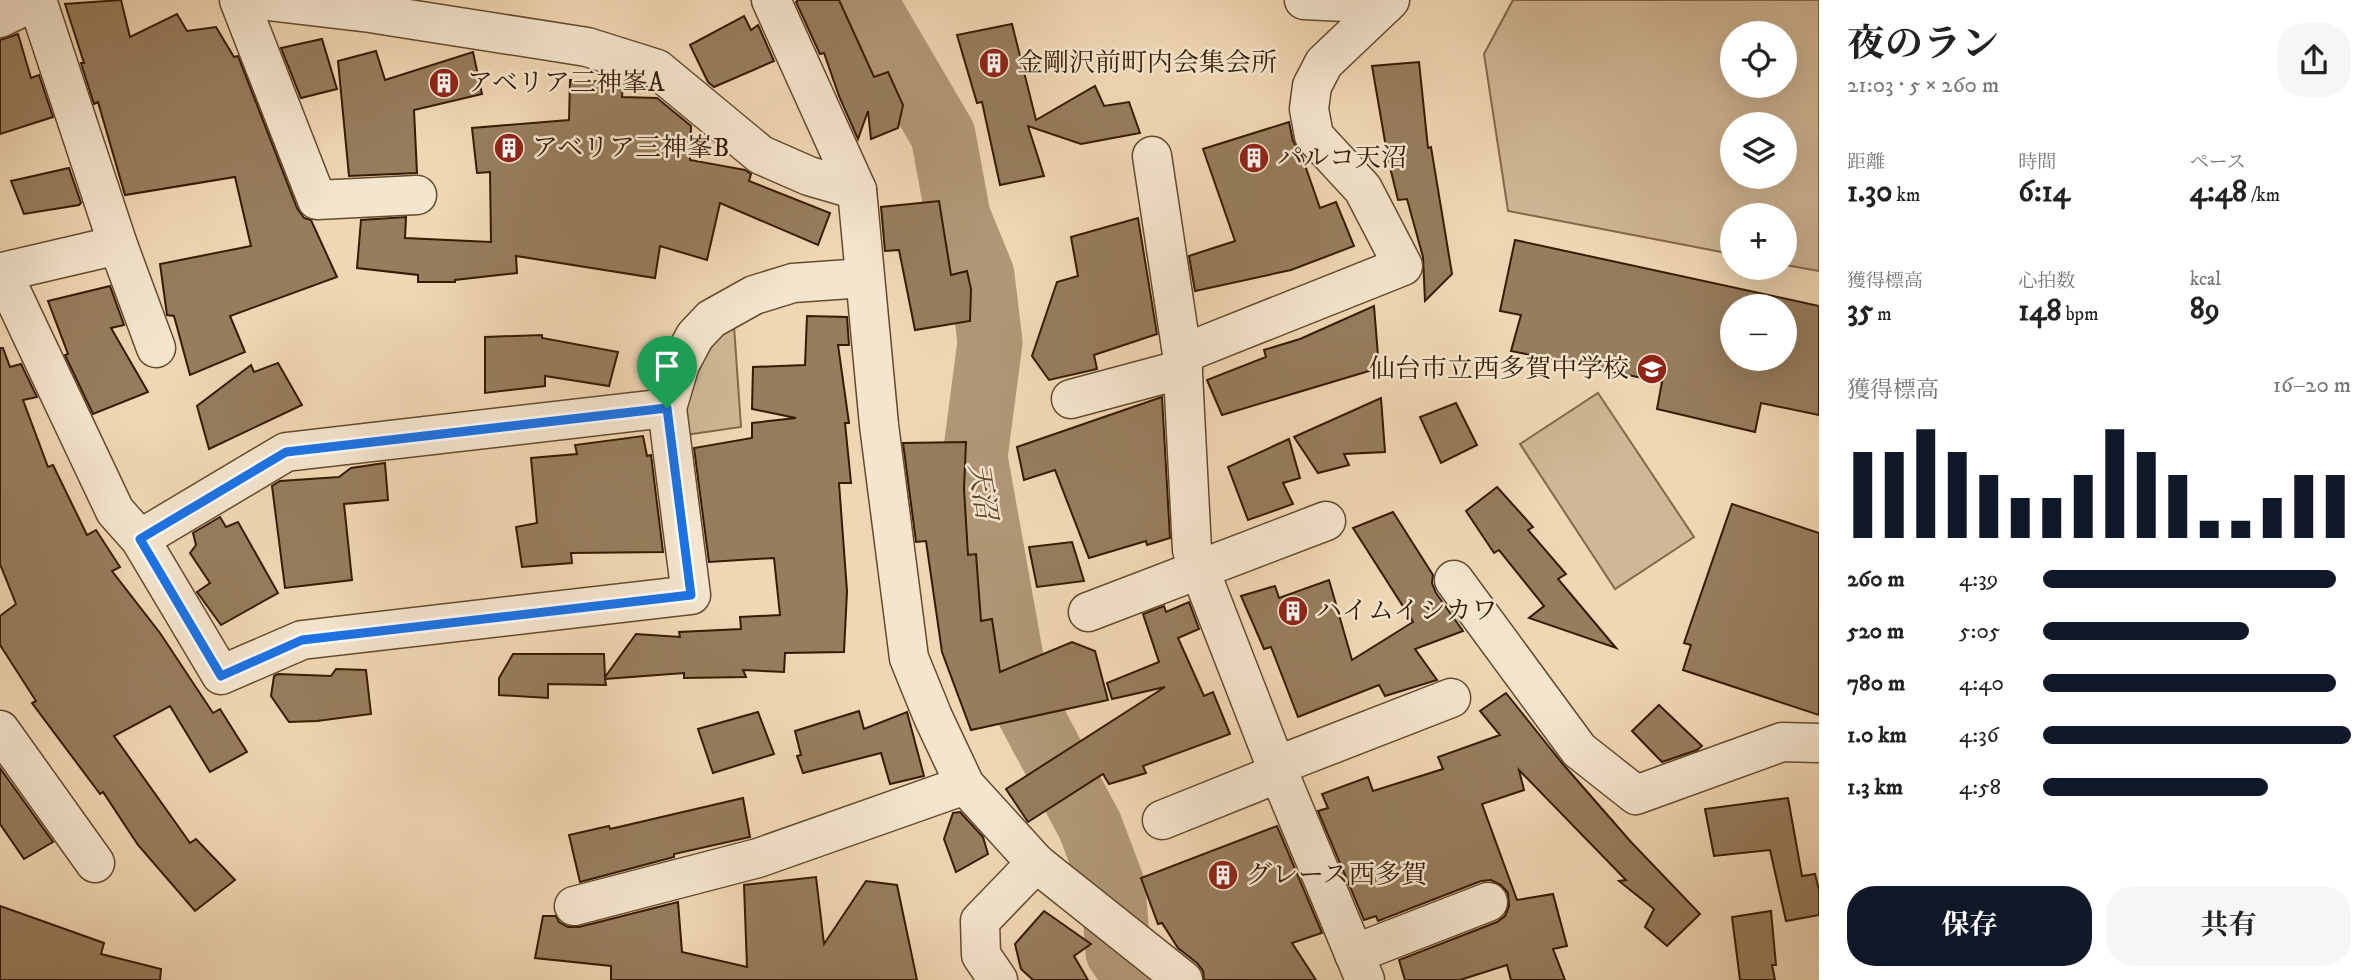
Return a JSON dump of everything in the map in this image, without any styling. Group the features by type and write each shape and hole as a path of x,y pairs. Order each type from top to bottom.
{"street":[{"path":"0,18 37,0 118,245 156,348"},
{"path":"239,0 317,200 417,195"},
{"path":"260,0 370,13 480,16 657,69 761,155 809,177 857,190"},
{"path":"771,0 857,190 879,425 909,658 933,717 965,785 1036,863 1183,980"},
{"path":"1304,0 1388,2"},
{"path":"1071,399 1182,361 1403,266 1363,189 1314,136 1309,109 1312,86 1324,63 1388,2"},
{"path":"1152,156 1182,361 1192,550 1359,967 1488,902"},
{"path":"118,245 2,272 115,510 140,539 221,676 302,640 691,595 667,408 680,365 695,336 710,319 754,295 793,283 864,278"},
{"path":"140,539 286,452 667,408"},
{"path":"1088,612 1326,521"},
{"path":"1454,580 1579,750 1636,795 1782,742 1819,743"},
{"path":"1163,820 1451,698"},
{"path":"0,730 95,863"},
{"path":"574,906 758,858 965,785"},
{"path":"998,980 981,955 980,920 1036,863"}],"shaded area":[{"path":"1513,0 1819,0 1819,271 1797,267 1797,203 1720,203 1720,252 1508,211 1484,54"},
{"path":"734,326 741,427 685,435 683,395 712,336"},
{"path":"1598,393 1694,537 1615,589 1520,444"}],"building":[{"path":"121,0 130,37 177,14 187,31 216,27 234,57 238,56 297,208 304,218 311,220 337,277 230,316 245,352 190,375 174,316 167,315 160,264 251,246 235,177 125,195 98,102 94,104 81,63 84,63 65,4"},
{"path":"839,0 874,77 888,72 903,105 898,128 871,139 868,111 858,139 824,53 820,54 796,2"},
{"path":"744,16 751,30 758,25 774,61 714,87 708,82 690,45"},
{"path":"1012,24 1036,120 1095,86 1104,106 1129,102 1140,133 1081,144 1028,126 1044,176 1000,185 982,102 977,103 957,35"},
{"path":"18,34 31,78 39,75 53,117 0,134 0,40"},
{"path":"322,39 337,89 301,98 281,48"},
{"path":"376,51 385,80 473,52 482,94 414,110 417,173 349,176 338,61"},
{"path":"1419,62 1428,148 1431,147 1452,274 1425,301 1423,257 1407,199 1398,200 1372,66"},
{"path":"570,80 623,83 622,97 657,98 691,126 690,160 745,170 751,174 749,181 830,213 818,245 720,203 707,260 660,246 655,278 516,256 517,273 455,282 418,282 418,275 357,268 361,220 406,217 405,238 491,242 490,172 477,173 472,128 569,120"},
{"path":"1289,122 1293,141 1301,154 1320,208 1336,202 1354,246 1291,270 1195,291 1189,256 1235,241 1203,149"},
{"path":"69,168 81,203 24,214 11,181"},
{"path":"939,201 951,275 967,271 971,289 970,321 915,330 899,250 885,251 881,207"},
{"path":"1138,218 1157,334 1094,355 1097,369 1049,380 1032,356 1057,282 1078,276 1071,237"},
{"path":"1515,240 1764,294 1720,294 1720,371 1797,371 1797,301 1819,306 1819,415 1761,403 1755,432 1657,409 1662,382 1511,351 1521,315 1500,311"},
{"path":"110,286 124,325 111,328 148,392 93,414 65,355 68,354 48,301"},
{"path":"1374,306 1379,368 1222,415 1207,380 1266,357 1264,350 1300,339"},
{"path":"807,316 847,317 849,345 838,345 849,423 845,423 851,483 839,483 847,591 844,652 785,653 784,672 743,670 746,677 684,678 684,673 605,679 606,685 548,684 548,698 499,695 499,678 513,654 604,654 605,677 636,634 680,637 679,632 741,629 740,617 780,615 774,558 709,562 694,448 752,438 752,423 796,418 752,409 753,367 805,365"},
{"path":"542,335 542,338 618,352 609,386 545,376 545,386 485,393 485,337"},
{"path":"0,348 3,348 10,367 21,364 37,397 23,400 48,467 53,465 87,535 96,530 120,567 112,571 160,633 213,713 220,709 247,752 210,772 170,706 114,736 190,843 196,839 235,880 195,911 138,845 103,792 100,794 32,703 36,701 0,645 0,616 16,604 0,564"},
{"path":"278,363 302,405 209,449 197,406 251,365 254,372"},
{"path":"1162,397 1170,538 1147,545 1146,541 1089,558 1055,470 1024,480 1017,447"},
{"path":"1381,398 1385,452 1344,454 1349,465 1318,473 1294,437"},
{"path":"1456,403 1477,445 1441,463 1420,417"},
{"path":"643,436 647,456 651,455 663,552 571,553 572,563 522,567 516,527 537,523 531,458 577,454 575,445"},
{"path":"1289,439 1300,478 1283,483 1293,504 1248,520 1228,467"},
{"path":"966,442 964,489 968,555 976,554 981,621 992,619 1000,672 1072,642 1095,651 1108,700 971,730 942,652 926,541 916,542 903,443"},
{"path":"385,463 388,500 344,504 352,580 285,588 272,486 280,481 339,477 351,468"},
{"path":"1497,487 1533,527 1528,530 1566,574 1558,579 1616,648 1529,618 1544,606 1499,550 1494,553 1466,511"},
{"path":"1732,504 1819,533 1819,715 1683,670 1691,645 1684,643"},
{"path":"1393,512 1433,575 1432,583 1436,593 1463,631 1415,649 1437,680 1385,696 1379,685 1298,717 1271,647 1264,649 1241,596 1275,586 1279,598 1329,580 1352,660 1413,622 1353,528"},
{"path":"220,517 226,527 238,522 278,593 221,625 197,592 210,583 190,553 196,545 193,533"},
{"path":"1072,542 1084,581 1037,587 1029,547"},
{"path":"1189,602 1199,629 1178,638 1204,696 1213,692 1230,734 1143,766 1146,773 1109,784 1103,774 1028,822 1006,789 1165,687 1112,699 1107,683 1159,662 1143,614 1164,606 1166,612"},
{"path":"336,669 366,670 371,714 289,722 271,696 274,676 331,676"},
{"path":"1506,693 1631,842 1700,914 1667,946 1645,927 1654,909 1619,881 1626,880 1519,770 1524,790 1482,804 1517,900 1553,894 1567,946 1553,949 1565,980 1511,980 1507,965 1460,980 1405,980 1399,960 1497,922 1505,916 1509,906 1508,893 1501,885 1491,880 1481,881 1378,921 1376,916 1364,920 1318,811 1328,808 1322,794 1368,777 1373,791 1443,769 1438,757 1500,735 1480,711"},
{"path":"1659,705 1702,746 1662,762 1632,731"},
{"path":"859,711 864,729 907,712 924,776 890,784 881,753 803,773 797,756 801,755 795,731"},
{"path":"758,712 774,754 713,773 698,729"},
{"path":"0,768 53,842 24,859 0,824"},
{"path":"743,798 750,837 674,854 674,857 580,882 569,835 609,826 610,829"},
{"path":"1788,798 1802,876 1815,874 1819,890 1819,915 1786,921 1770,850 1714,856 1705,809"},
{"path":"960,812 983,837 988,854 956,872 944,839 953,813"},
{"path":"1277,826 1322,933 1292,943 1316,980 1204,980 1203,971 1197,963 1178,948 1162,923 1158,924 1141,878"},
{"path":"816,877 824,944 866,881 897,885 917,980 611,980 611,966 535,958 543,916 556,916 559,922 568,927 579,927 678,902 682,952 747,967 744,885"},
{"path":"0,906 104,943 101,954 161,969 160,980 0,980"},
{"path":"1044,911 1091,944 1074,956 1088,980 1033,980 1021,969 1015,944"},
{"path":"1771,911 1776,965 1772,965 1775,980 1740,980 1732,917"}],"waterway":[{"name":"天沼","path":"864,0 943,135 958,216 982,275 990,342 975,457 1011,658 1022,699 1090,826 1113,887 1118,952 1139,980"}],"place":[{"name":"金剛沢前町内会集会所","path":"994,63"},
{"name":"アベリア三神峯A","path":"444,83"},
{"name":"アベリア三神峯B","path":"509,148"},
{"name":"パルコ天沼","path":"1254,158"},
{"name":"仙台市立西多賀中学校","path":"1652,369"},
{"name":"ハイムイシカワ","path":"1293,611"},
{"name":"グレース西多賀","path":"1223,875"}],"route":[{"path":"667,408 691,595 302,640 221,676 140,539 286,452 667,408"}]}
